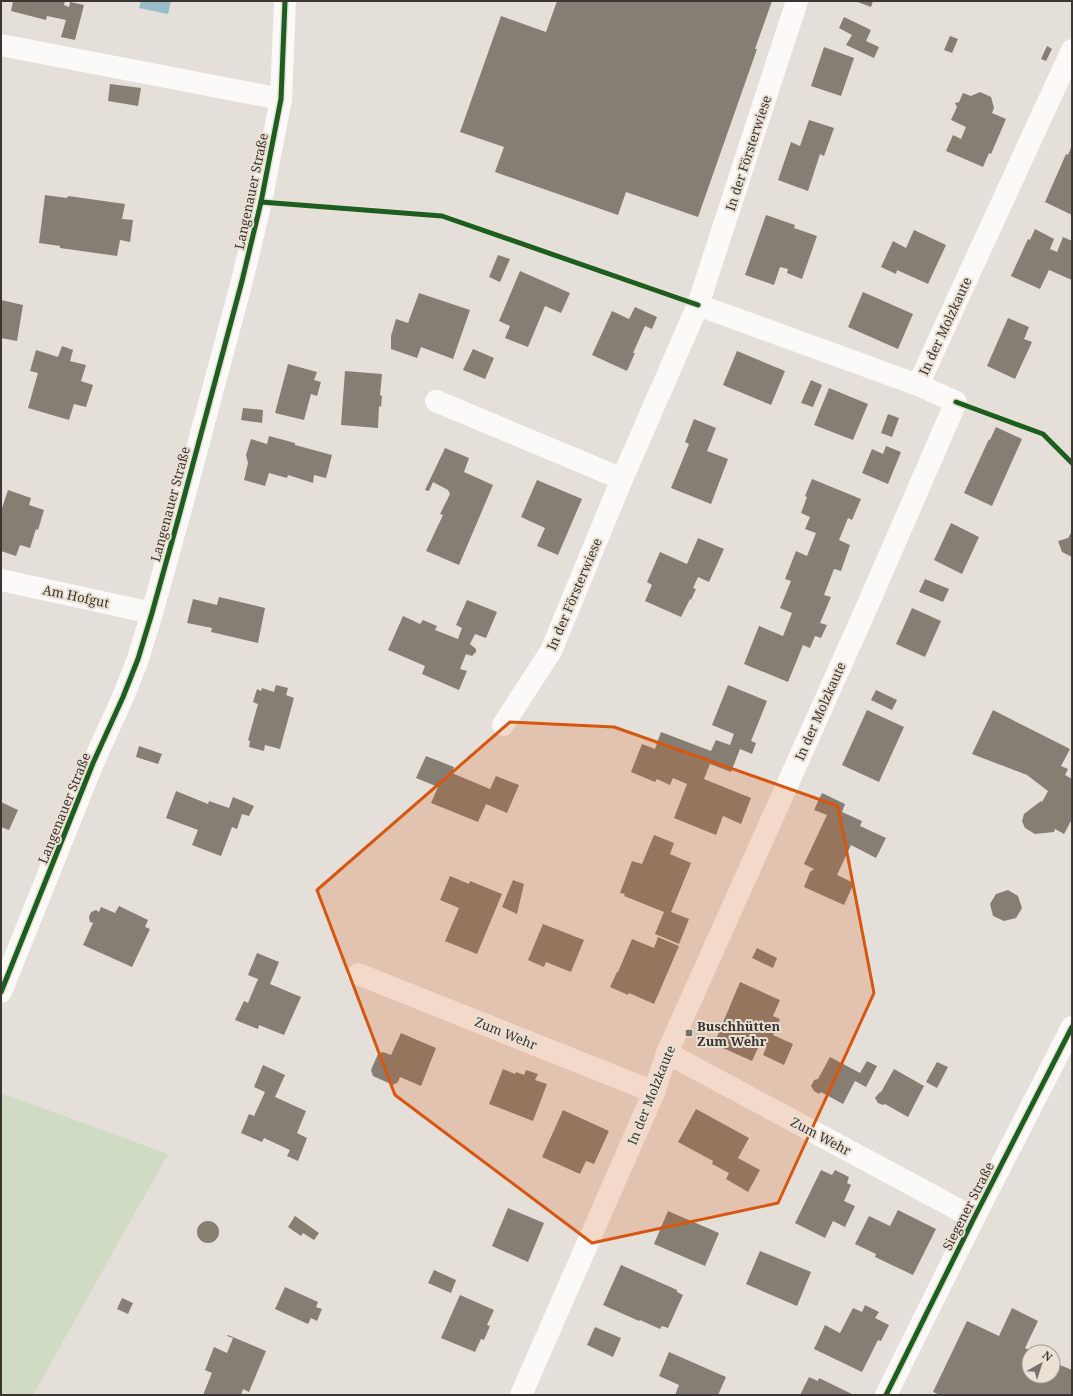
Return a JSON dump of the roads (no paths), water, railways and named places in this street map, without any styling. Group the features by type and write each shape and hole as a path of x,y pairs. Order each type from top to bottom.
{"street":[{"name":"Langenauer Straße","path":"1,992 93,763 123,697 138,659 152,613 242,281 261,202 281,99 285,1"},
{"name":"In der Försterwiese","path":"503,724 552,651 622,479 698,305 797,1"},
{"path":"1,45 281,99"},
{"name":"In der Molzkaute","path":"521,1395 654,1092 667,1053 866,609 956,402 918,385 1072,50"},
{"path":"698,305 918,385"},
{"path":"436,401 622,479"},
{"name":"Am Hofgut","path":"1,580 152,613"},
{"name":"Zum Wehr","path":"358,974 654,1092"},
{"name":"Siegener Straße","path":"886,1395 974,1218 1072,1027"},
{"name":"Zum Wehr","path":"667,1053 974,1218"}],"water":[{"path":"141,1 171,1 168,14 139,8"}],"place":[{"name":"Buschhütten Zum Wehr","path":"689,1033"}]}
